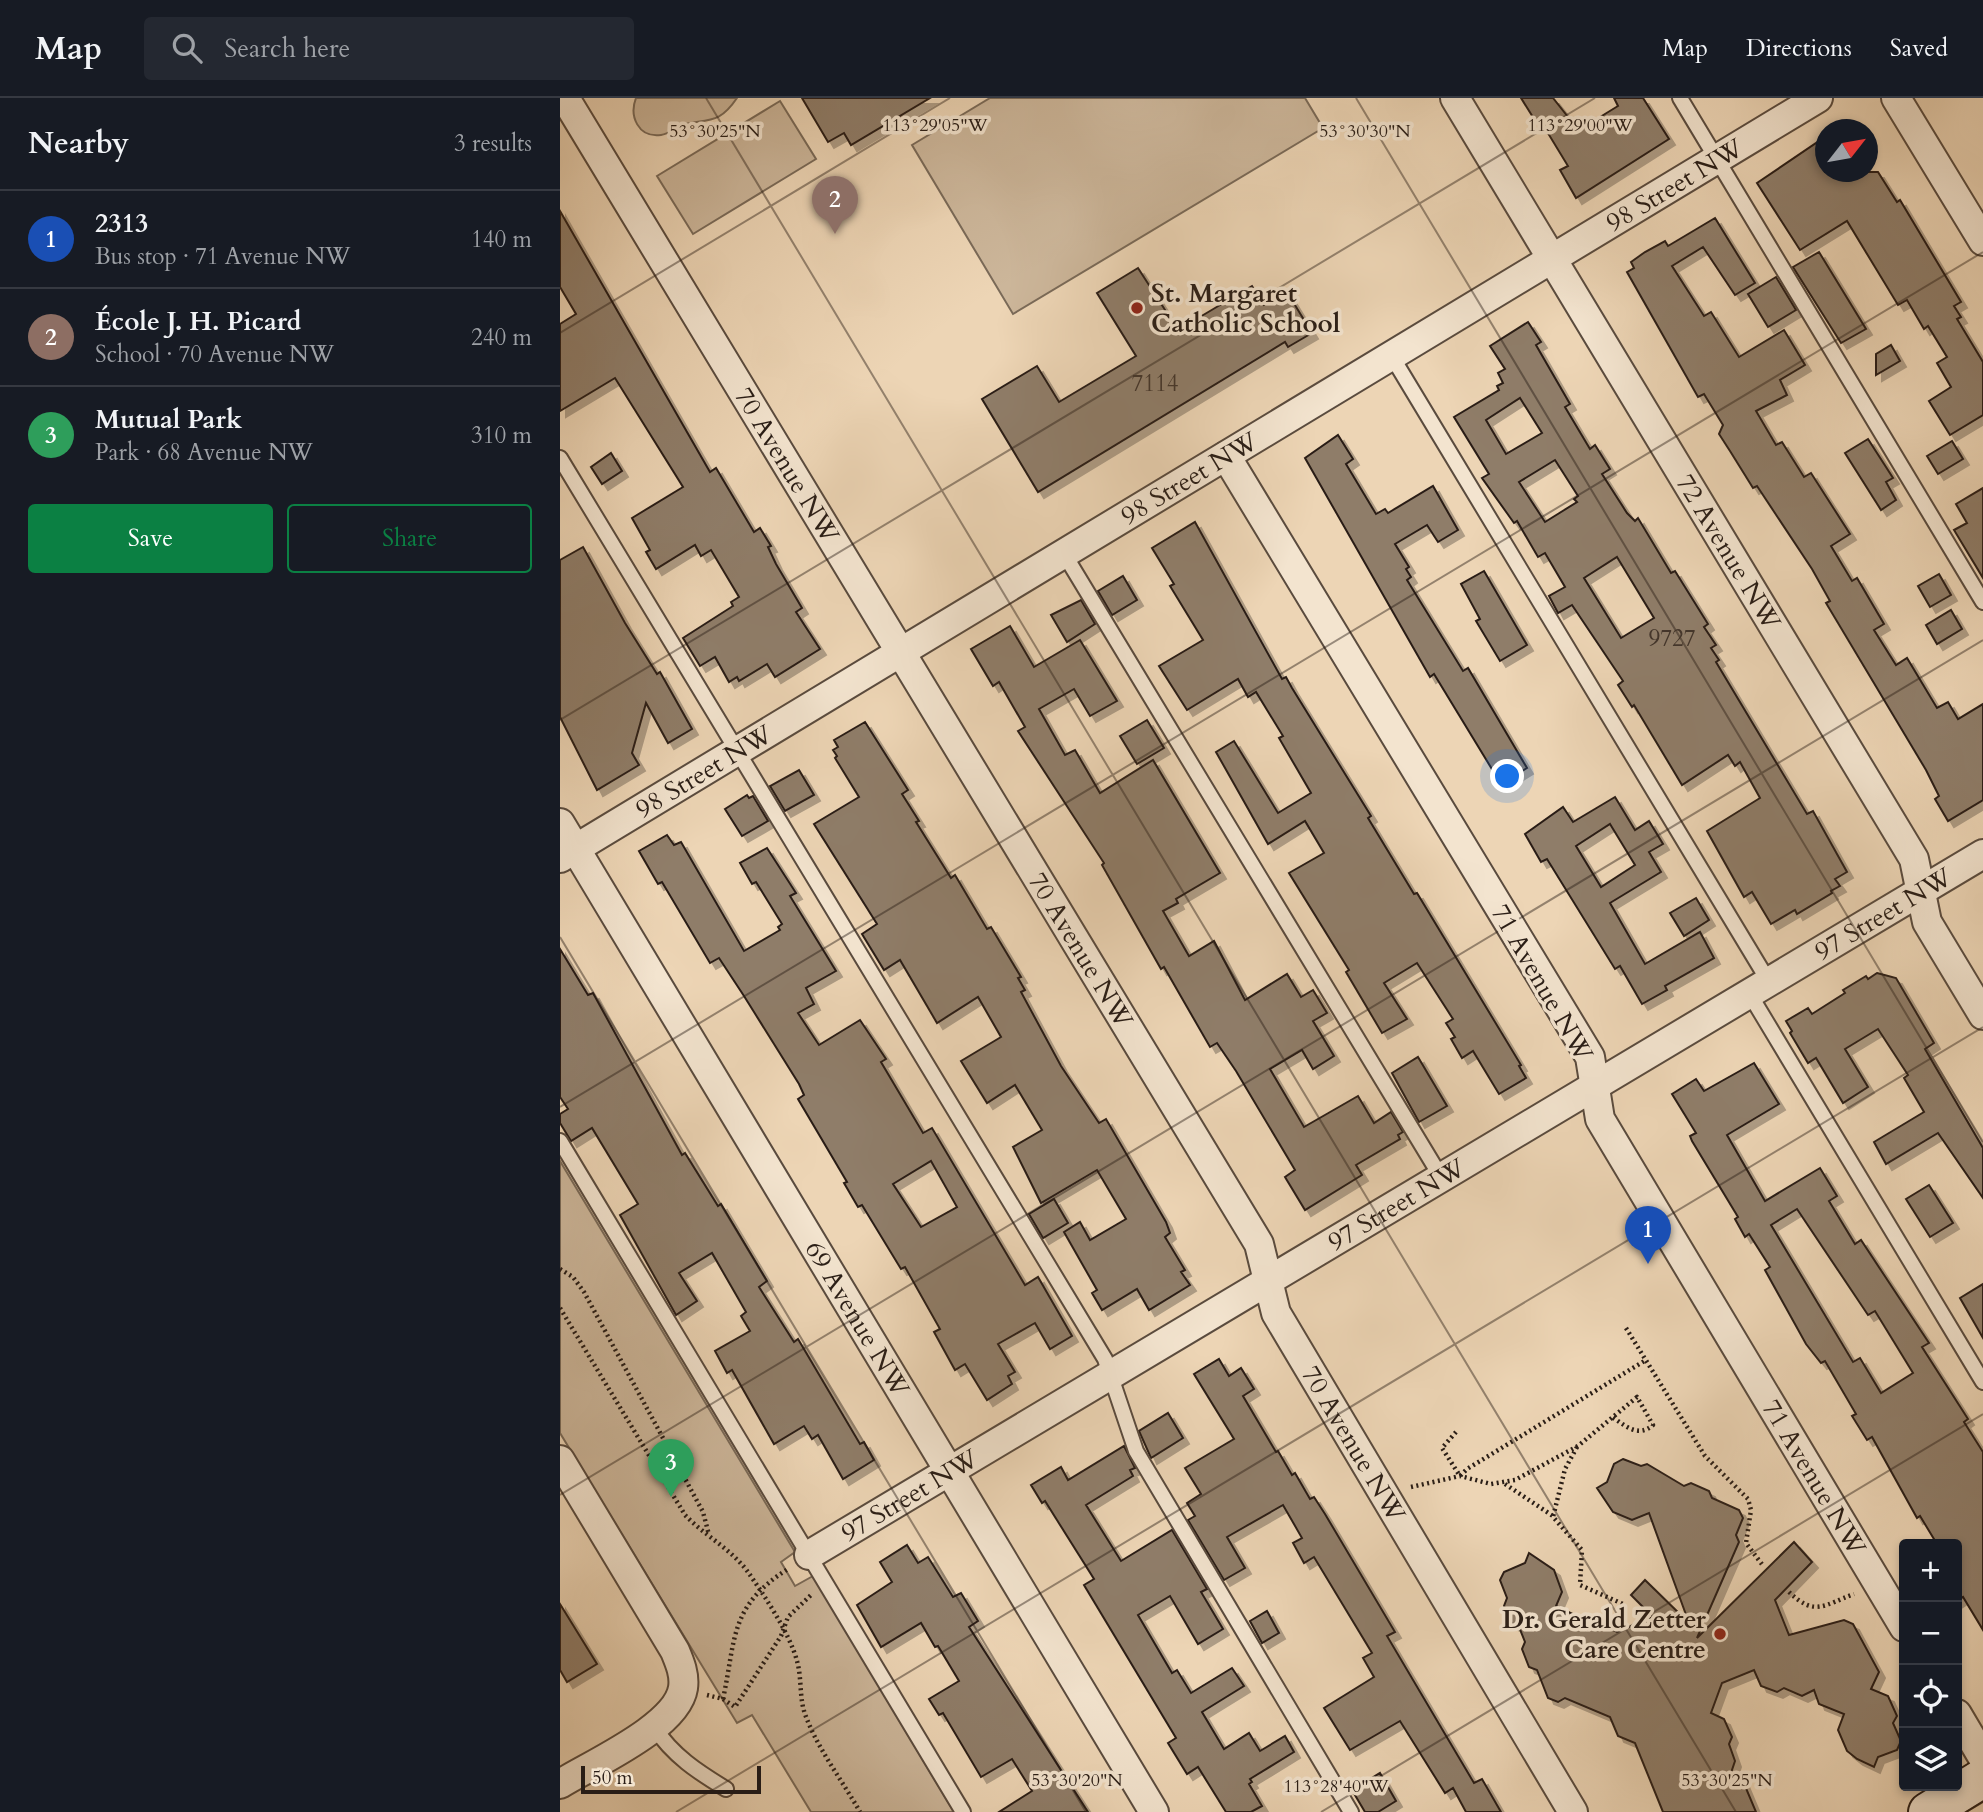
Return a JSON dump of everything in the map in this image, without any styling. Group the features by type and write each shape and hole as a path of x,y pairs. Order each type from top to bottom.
{"street":[{"name":"70 Avenue NW","path":"565,98 1259,1244 1276,1313 1573,1812"},
{"name":"72 Avenue NW","path":"1455,98 1914,859 1927,922 1983,1015"},
{"name":"98 Street NW","path":"568,853 1818,98"},
{"path":"1896,98 1983,241"},
{"name":"71 Avenue NW","path":"1226,456 1590,1057 1600,1119 1899,1619"},
{"name":"69 Avenue NW","path":"560,822 568,853 951,1471 1154,1812"},
{"name":"97 Street NW","path":"809,1555 1983,854"},
{"path":"560,1460 676,1651 692,1691 654,1727 560,1784"},
{"path":"1962,1722 1983,1758"},
{"path":"1927,1812 1983,1778"}],"lane":[{"path":"1680,98 1983,602"},
{"path":"1391,355 1759,987 1983,1382"},
{"path":"560,458 1105,1359 1136,1451 1351,1812"},
{"path":"1063,552 1441,1177"},
{"path":"560,1141 963,1812"},
{"path":"654,1727 667,1746 689,1766 726,1789"}],"path":[{"path":"560,1269 573,1277 602,1322 703,1512 709,1536"},
{"path":"560,1308 685,1515 747,1571 760,1592 798,1663 805,1715 860,1812"},
{"path":"1626,1328 1705,1456 1748,1499 1751,1510 1746,1543 1764,1567"},
{"path":"1460,1476 1467,1469 1646,1360"},
{"path":"1411,1487 1460,1476 1491,1484 1505,1484 1578,1446 1612,1417 1637,1397 1653,1425 1646,1431 1635,1432 1612,1417"},
{"path":"1456,1432 1442,1448 1460,1476"},
{"path":"1553,1517 1565,1469 1578,1446"},
{"path":"1505,1484 1553,1517 1582,1550 1580,1585 1623,1604"},
{"path":"723,1699 735,1630 744,1608 780,1573 809,1555"},
{"path":"692,1691 723,1699 736,1707 783,1632 788,1617 798,1605 827,1584"},
{"path":"1789,1592 1804,1607 1814,1609 1854,1594"}],"shaded area":[{"path":"636,98 737,98 720,116 653,135 646,133 637,124 634,112"},
{"path":"990,98 1305,98 1323,128 1013,314 912,145"},
{"path":"780,101 816,159 693,234 657,176"},
{"path":"560,1161 795,1552 781,1562 795,1586 813,1576 954,1812 811,1812 752,1715 737,1723 560,1433"}],"building":[{"path":"802,98 930,98 851,145 844,133 828,142"},
{"path":"1521,98 1553,98 1576,127 1585,122 1587,125 1618,106 1614,98 1643,98 1669,139 1576,198 1560,170 1568,166 1540,120 1536,122"},
{"path":"1815,144 1815,182 1878,182 1878,172 1897,202 1900,200 1961,302 1954,306 1961,317 1957,319 1983,362 1983,415 1950,435 1929,401 1951,387 1937,363 1947,357 1928,326 1924,329 1907,300 1898,305 1847,221 1800,250 1757,183"},
{"path":"560,211 710,472 716,468 754,532 760,528 771,546 768,547 776,564 802,608 796,612 820,649 775,677 767,664 739,681 737,677 729,682 715,657 700,666 683,638 733,606 731,602 739,597 711,550 701,556 695,545 656,569 646,552 650,550 632,518 683,487 615,378 560,411 560,324 576,314 560,287"},
{"path":"1715,218 1755,283 1735,295 1703,247 1672,266 1704,316 1711,312 1739,357 1784,330 1805,365 1780,380 1787,395 1756,411 1776,445 1782,442 1804,477 1811,473 1850,534 1831,546 1852,581 1857,578 1884,624 1874,630 1896,665 1907,658 1937,708 1948,702 1958,719 1983,704 1983,800 1948,821 1935,799 1939,796 1926,770 1826,603 1830,601 1812,569 1757,486 1753,488 1719,434 1723,425 1704,394 1698,397 1627,272 1634,268 1631,262 1645,252 1665,241 1668,246"},
{"path":"1819,252 1866,329 1841,343 1793,267"},
{"path":"1138,268 1178,330 1252,286 1264,305 1287,292 1312,333 1288,347 1285,342 1038,492 982,399 1037,366 1059,402 1136,356 1097,293"},
{"path":"1776,277 1796,310 1768,327 1748,294"},
{"path":"1528,322 1541,342 1536,345 1570,404 1565,407 1590,449 1595,445 1610,469 1602,474 1627,513 1635,521 1638,518 1671,573 1675,571 1708,624 1704,627 1716,645 1711,648 1719,660 1716,662 1807,814 1813,811 1847,872 1835,879 1840,886 1831,891 1832,893 1797,914 1795,910 1771,924 1752,892 1744,897 1707,831 1760,798 1740,762 1735,766 1728,755 1682,785 1634,705 1632,707 1618,685 1623,681 1572,605 1558,613 1549,596 1565,587 1545,553 1538,557 1517,521 1514,523 1482,478 1489,474 1454,417 1499,390 1497,386 1503,383 1498,373 1505,369 1490,346","holes":["1520,398 1542,433 1506,454 1486,420","1555,460 1578,496 1574,499 1577,502 1545,522 1519,482","1617,557 1654,618 1621,638 1584,578"]},
{"path":"1891,345 1900,361 1876,375 1876,354"},
{"path":"1338,435 1353,459 1346,464 1376,514 1385,509 1388,513 1433,486 1458,530 1438,542 1427,525 1395,544 1409,567 1406,569 1411,577 1407,580 1463,671 1468,668 1527,768 1501,784 1434,674 1430,677 1305,458"},
{"path":"1868,439 1893,478 1886,482 1896,500 1881,510 1845,453"},
{"path":"1952,441 1963,459 1938,474 1927,456"},
{"path":"611,453 622,471 602,484 591,467"},
{"path":"1983,488 1983,578 1954,530 1967,523 1956,504"},
{"path":"1195,522 1282,679 1286,677 1371,816 1368,818 1414,894 1417,893 1521,1065 1519,1066 1526,1078 1499,1094 1473,1051 1462,1058 1451,1039 1455,1037 1446,1023 1453,1019 1417,963 1384,983 1407,1019 1382,1033 1346,972 1349,970 1289,873 1324,853 1305,821 1268,844 1216,752 1234,741 1278,813 1311,793 1279,738 1283,736 1256,692 1248,697 1238,679 1187,710 1159,666 1203,640 1170,586 1174,584 1152,548"},
{"path":"583,547 625,623 657,674 660,672 692,729 668,743 646,703 632,753 639,765 597,790 560,717 560,560"},
{"path":"1484,571 1527,645 1500,661 1476,621 1480,619 1461,584"},
{"path":"1939,574 1951,595 1930,607 1918,586"},
{"path":"1123,576 1137,600 1112,615 1098,591"},
{"path":"1081,600 1095,624 1067,642 1051,615"},
{"path":"1951,610 1962,629 1937,644 1926,625"},
{"path":"1010,626 1034,667 1080,640 1117,701 1090,716 1074,689 1039,709 1065,755 1075,750 1100,793 1153,760 1220,873 1176,899 1178,903 1163,911 1189,956 1214,941 1245,1000 1287,974 1301,997 1313,990 1327,1013 1313,1021 1334,1056 1313,1069 1302,1050 1270,1069 1304,1127 1358,1096 1374,1123 1391,1112 1403,1132 1398,1135 1400,1139 1356,1165 1362,1175 1305,1210 1285,1177 1295,1170 1236,1071 1217,1043 1210,1047 1164,967 1161,969 1102,865 1104,863 1018,731 1025,727 999,682 993,686 971,649"},
{"path":"1147,720 1164,748 1137,764 1120,736"},
{"path":"865,722 908,790 902,794 919,821 916,822 951,878 955,875 987,929 991,927 1021,977 1018,978 1025,990 1021,992 1061,1066 1099,1123 1106,1119 1166,1222 1170,1233 1165,1237 1185,1270 1181,1272 1190,1285 1149,1310 1137,1289 1102,1310 1092,1293 1097,1290 1064,1232 1080,1222 1090,1240 1126,1219 1097,1170 1041,1203 1013,1147 1042,1130 1015,1085 987,1103 961,1061 1001,1037 978,997 937,1023 900,960 884,970 862,934 877,924 814,824 859,797 835,758 837,756 833,750 838,747 834,740"},
{"path":"799,770 814,795 785,811 770,786"},
{"path":"747,795 749,798 753,796 768,821 742,836 725,809"},
{"path":"1615,797 1635,830 1649,821 1663,844 1649,852 1661,872 1610,903 1645,964 1700,932 1714,958 1665,986 1667,990 1642,1004 1620,966 1615,969 1547,859 1541,862 1525,834 1563,807 1573,822","holes":["1610,824 1635,865 1601,887 1576,846"]},
{"path":"667,835 674,845 681,842 744,951 780,930 778,927 782,924 756,882 752,884 740,863 767,848 796,893 790,896 836,971 806,988 814,1004 798,1013 819,1045 860,1020 886,1059 881,1062 923,1133 932,1128 1025,1285 1038,1277 1072,1336 1050,1349 1035,1323 998,1344 1015,1372 1008,1376 1012,1384 987,1400 965,1364 955,1370 934,1332 940,1329 905,1267 901,1269 862,1205 858,1207 844,1183 847,1182 798,1099 804,1095 799,1084 719,958 710,963 662,882 658,884 639,851","holes":["931,1161 957,1207 921,1227 893,1184"]},
{"path":"1696,898 1709,920 1684,936 1670,913"},
{"path":"560,949 588,995 593,993 682,1155 685,1153 718,1206 721,1204 767,1281 759,1287 794,1342 798,1339 860,1444 864,1442 874,1460 843,1479 818,1435 812,1439 804,1426 774,1444 732,1370 727,1373 715,1351 750,1331 741,1316 746,1312 712,1253 679,1273 697,1301 676,1315 620,1215 638,1204 592,1128 571,1141 560,1123 560,1114 568,1109 560,1097"},
{"path":"1877,973 1896,978 1934,1043 1925,1049 1983,1148 1983,1198 1938,1133 1886,1164 1874,1142 1924,1112 1904,1078 1908,1075 1878,1029 1845,1049 1868,1087 1843,1103 1816,1058 1808,1063 1790,1033 1792,1031 1786,1021 1808,1008 1812,1014 1845,993 1843,990 1866,976 1868,979"},
{"path":"1418,1057 1447,1106 1419,1122 1392,1073"},
{"path":"1754,1063 1779,1104 1727,1135 1765,1201 1820,1168 1837,1196 1829,1201 1855,1244 1861,1240 1929,1343 1922,1347 1968,1419 1964,1422 1983,1452 1983,1630 1962,1598 1962,1539 1934,1539 1920,1516 1917,1518 1872,1437 1867,1440 1852,1416 1856,1414 1825,1361 1821,1363 1806,1344 1765,1270 1770,1267 1749,1234 1745,1237 1735,1219 1738,1217 1692,1141 1690,1136 1696,1133 1672,1094 1696,1079 1704,1091","holes":["1797,1209 1868,1315 1875,1311 1913,1373 1881,1393 1860,1358 1853,1362 1771,1225"]},
{"path":"1929,1185 1953,1223 1930,1237 1906,1199"},
{"path":"1054,1199 1068,1223 1043,1238 1029,1214"},
{"path":"1983,1284 1983,1338 1960,1298"},
{"path":"1219,1359 1229,1376 1241,1368 1254,1389 1243,1396 1276,1452 1278,1451 1292,1475 1295,1473 1310,1499 1314,1497 1325,1514 1395,1632 1387,1636 1474,1783 1482,1779 1501,1812 1466,1812 1453,1788 1445,1793 1400,1721 1350,1750 1324,1708 1374,1677 1363,1658 1372,1653 1314,1557 1304,1563 1293,1543 1302,1538 1283,1505 1227,1537 1245,1568 1224,1580 1188,1520 1195,1516 1187,1503 1201,1494 1185,1468 1234,1439 1194,1374"},
{"path":"1168,1413 1183,1438 1151,1458 1139,1431"},
{"path":"1124,1446 1135,1468 1130,1470 1133,1476 1086,1505 1121,1561 1172,1530 1207,1589 1201,1592 1223,1629 1198,1644 1170,1596 1138,1615 1172,1673 1177,1670 1191,1693 1232,1668 1244,1686 1202,1712 1224,1749 1249,1733 1260,1751 1285,1736 1294,1752 1250,1779 1252,1782 1249,1784 1262,1806 1251,1812 1226,1812 1198,1767 1187,1774 1168,1743 1176,1738 1084,1585 1094,1579 1045,1501 1042,1503 1031,1485 1061,1467 1068,1480"},
{"name":"Dr. Gerald Zetter Care Centre","path":"1623,1459 1641,1466 1647,1464 1684,1486 1691,1483 1709,1491 1712,1498 1739,1510 1743,1518 1736,1535 1739,1542 1697,1638 1794,1542 1812,1562 1775,1600 1789,1635 1844,1620 1853,1624 1879,1672 1871,1689 1888,1696 1897,1716 1893,1723 1899,1736 1897,1750 1878,1757 1874,1767 1857,1759 1847,1751 1838,1730 1844,1714 1819,1704 1814,1690 1802,1696 1784,1688 1777,1692 1761,1686 1754,1670 1722,1683 1711,1713 1724,1719 1732,1737 1729,1744 1735,1761 1730,1776 1743,1781 1756,1812 1663,1812 1635,1743 1618,1736 1610,1717 1565,1698 1558,1702 1548,1698 1537,1670 1529,1667 1522,1649 1525,1642 1519,1627 1512,1624 1504,1606 1507,1598 1500,1580 1504,1572 1525,1563 1529,1553 1554,1570 1562,1592 1556,1606 1581,1618 1586,1630 1601,1624 1617,1632 1653,1617 1631,1595 1645,1580 1689,1623 1649,1513 1632,1520 1613,1512 1597,1488 1607,1482 1614,1464"},
{"path":"907,1545 918,1563 928,1557 953,1597 961,1593 978,1621 969,1627 1088,1812 999,1812 1032,1791 1012,1759 981,1777 943,1713 939,1715 929,1699 959,1681 938,1646 935,1647 921,1623 881,1647 857,1605 892,1582 880,1562"},
{"path":"560,1604 597,1664 567,1682 560,1670"},
{"path":"1267,1611 1279,1633 1262,1643 1250,1621"},
{"path":"1380,1773 1396,1801 1378,1812 1365,1812 1352,1790"}],"place":[{"name":"École J. H. Picard","path":"835,234"},
{"name":"St. Margaret Catholic School","path":"1137,308"},
{"name":"2313","path":"1648,1264"},
{"name":"Mutual Park","path":"671,1497"},
{"name":"Dr. Gerald Zetter Care Centre","path":"1720,1634"}]}
